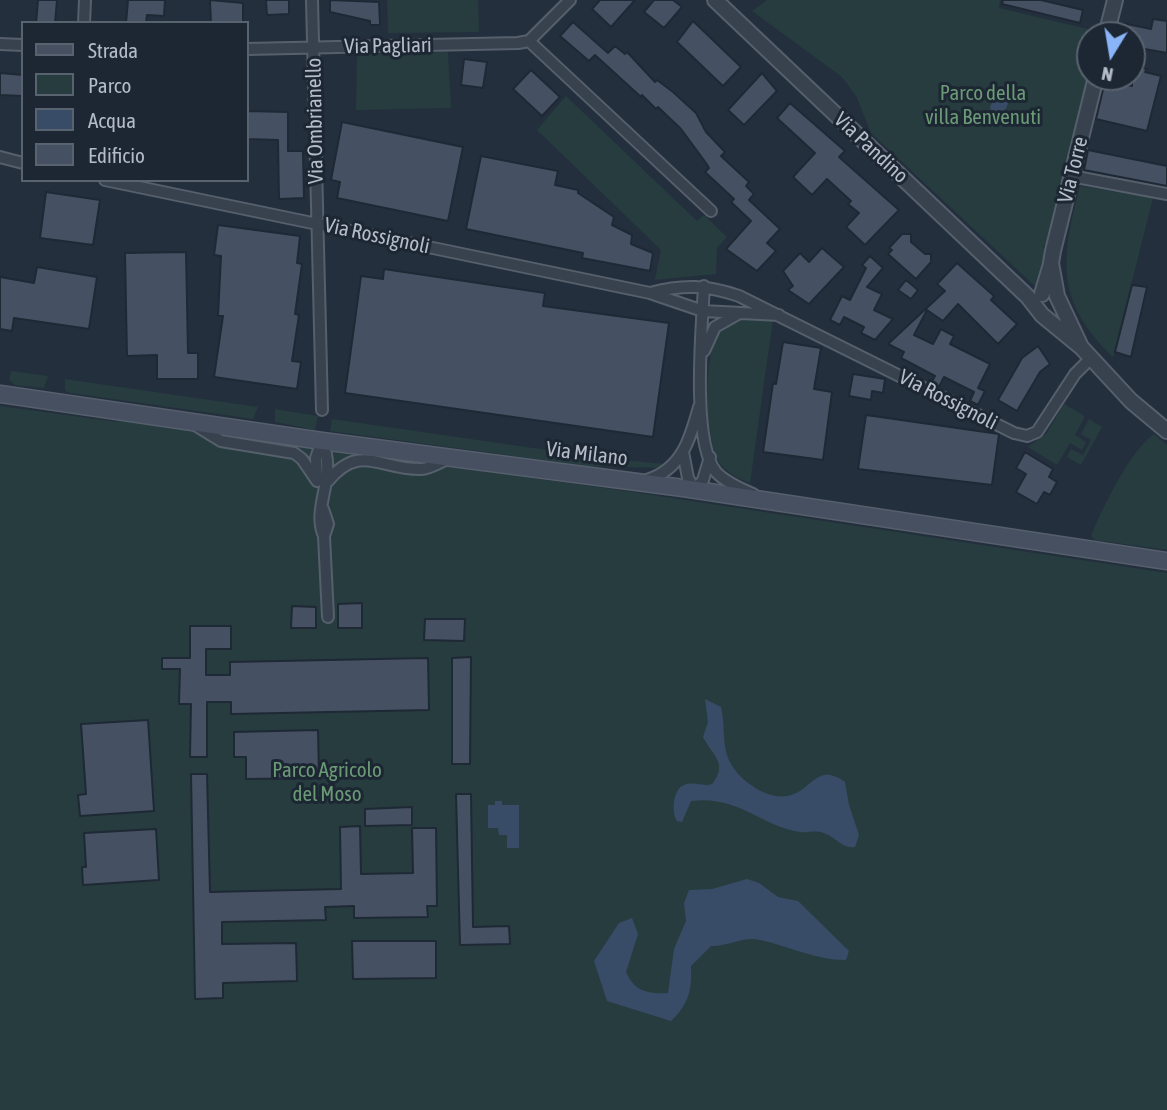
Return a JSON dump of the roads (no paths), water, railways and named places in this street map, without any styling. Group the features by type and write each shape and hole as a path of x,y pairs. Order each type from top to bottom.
{"main road":[{"name":"Via Milano","path":"0,394 322,441 641,482 1167,562"}],"street":[{"path":"84,21 85,0"},
{"name":"Via Ombrianello","path":"312,0 322,410"},
{"path":"570,0 529,41 711,211"},
{"name":"Via Pandino","path":"715,0 1036,296 1040,313 1085,353 1131,401 1167,431"},
{"path":"1110,21 1115,0"},
{"name":"Via Pagliari","path":"248,49 529,41"},
{"path":"0,44 21,45"},
{"name":"Via Torre","path":"1036,296 1051,263 1092,91"},
{"path":"0,157 21,162"},
{"path":"1071,176 1167,194"},
{"name":"Via Rossignoli","path":"115,182 650,293 703,311 779,315"},
{"name":"Via Torre","path":"1051,263 1059,300"},
{"name":"Via Rossignoli","path":"650,293 677,285 704,286 739,296 1014,433 1027,436 1037,432 1076,374 1085,353"},
{"path":"704,286 700,404 710,457 716,472 739,488 773,502"},
{"path":"1036,296 1050,292 1059,300 1057,314 1040,313"},
{"name":"Via Pandino","path":"1059,300 1085,353"},
{"path":"701,364 706,344 715,327 743,312"},
{"path":"641,482 672,468 683,452 700,404"},
{"path":"189,422 221,441 294,453 323,481"},
{"path":"322,441 329,459 323,481 323,509 319,524 324,536 328,617"},
{"path":"683,452 688,478 695,490 703,480 710,457"},
{"path":"323,481 342,465 357,460 423,470 450,458"}],"water":[{"path":"997,90 1008,92 1009,100 1004,111 994,117 990,107"},
{"path":"705,699 721,707 725,749 730,763 743,778 759,790 787,796 803,789 820,776 827,775 845,782 859,835 855,847 843,845 816,831 786,829 723,802 691,801 682,822 677,821 674,802 680,787 687,784 712,784 719,770 717,759 703,737 708,722"},
{"path":"495,801 502,801 502,805 519,805 519,848 507,848 507,835 499,835 498,828 488,828 488,805 495,805"},
{"path":"747,879 759,883 778,897 798,901 849,951 846,960 813,955 760,940 742,940 711,946 691,966 688,996 682,1009 671,1021 607,1001 594,961 619,923 632,918 638,934 626,972 630,979 643,990 668,993 674,949 686,921 684,903 689,890 712,889"}],"park label":[{"name":"Parco della villa Benvenuti","path":"983,105"},
{"name":"Parco Agricolo del Moso","path":"327,782"}]}
